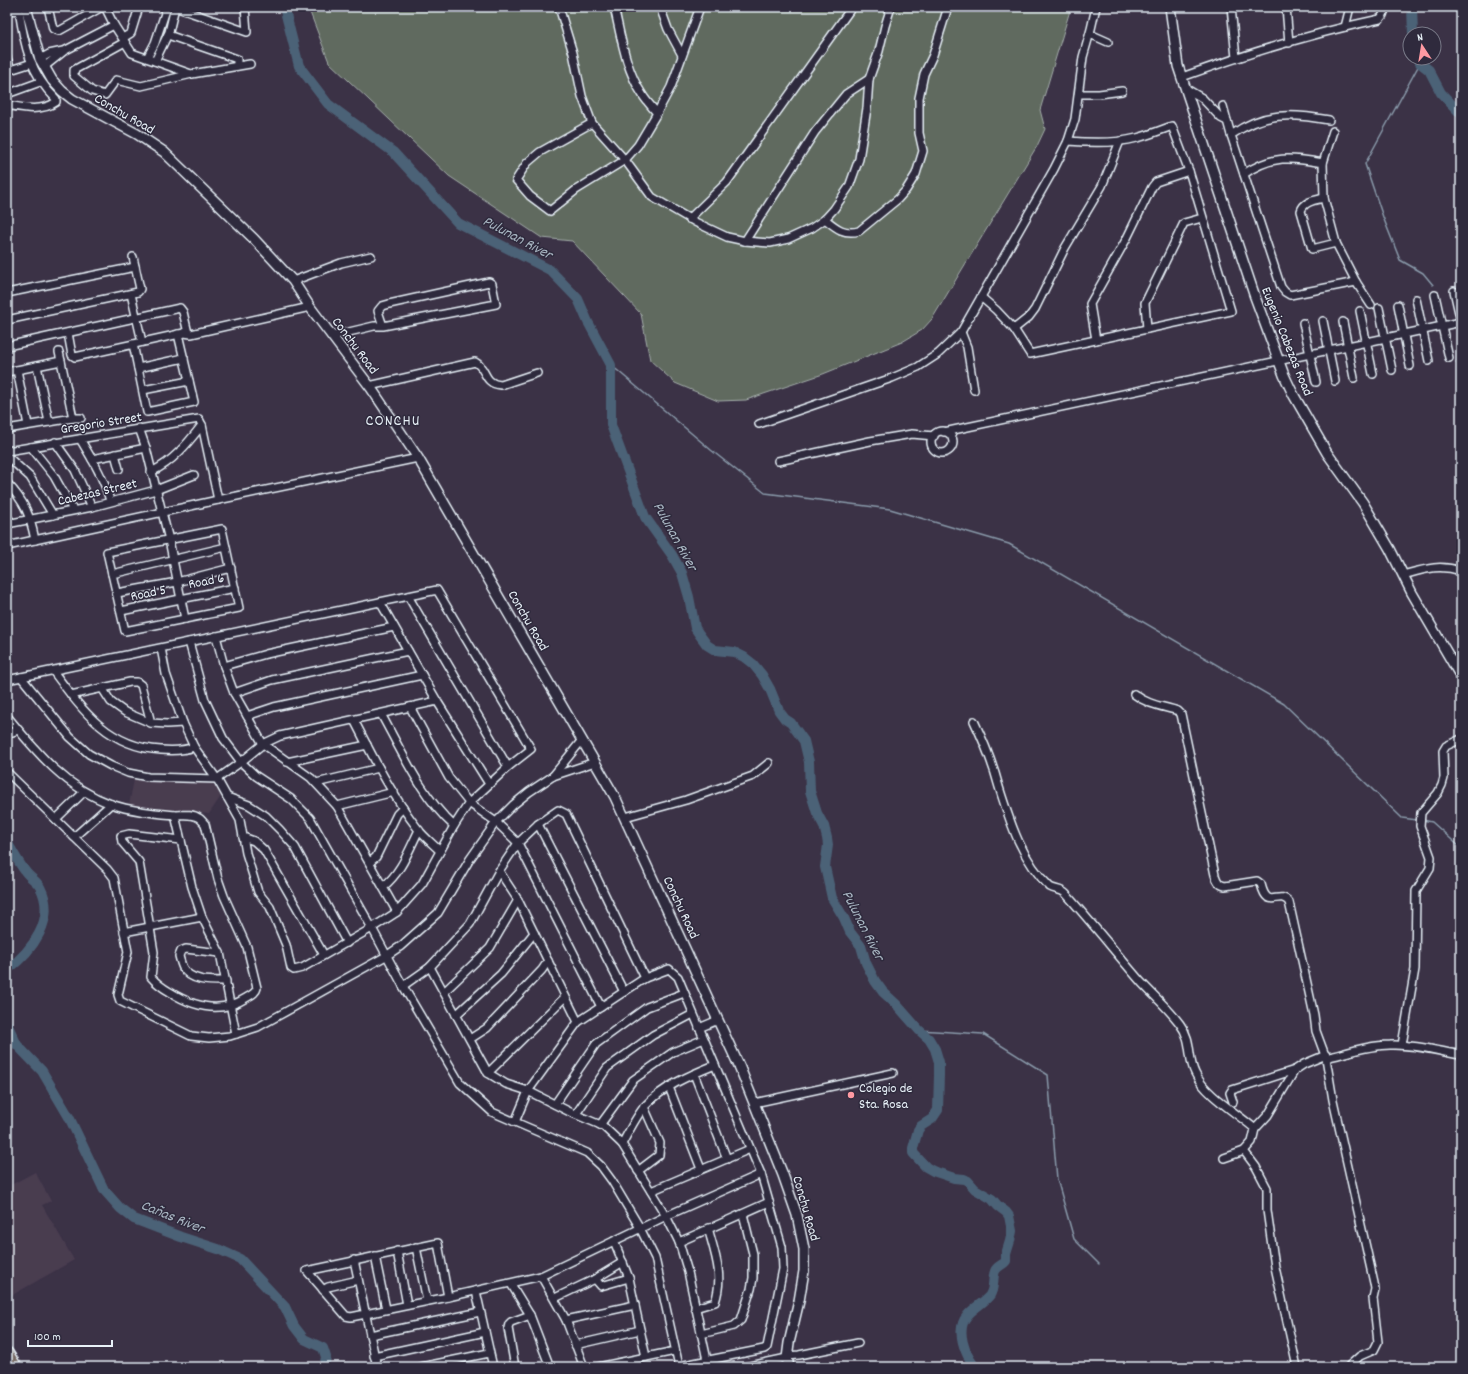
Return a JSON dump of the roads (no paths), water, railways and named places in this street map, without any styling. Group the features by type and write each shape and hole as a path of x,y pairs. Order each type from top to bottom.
{"main road":[{"name":"Conchu Road","path":"26,7 39,63 62,91 72,99 119,124 164,152 254,239 293,281 369,386 418,458 615,797 740,1068 786,1182 804,1249 804,1271 787,1360"},
{"name":"Eugenio Cabezas Road","path":"1170,7 1178,66 1255,297 1279,360 1296,399 1327,453 1363,503 1412,593 1461,677"},
{"path":"7,1353 16,1367"}],"street":[{"path":"48,7 53,29 59,31 106,8 114,25 132,53 192,74"},
{"path":"139,7 131,33 124,40 74,70 74,76 92,91 105,95 116,80 141,86 192,74 250,64"},
{"path":"147,58 155,43 167,7"},
{"path":"155,61 168,35 175,7 247,32 245,7"},
{"path":"559,7 573,53 582,96 592,124 625,160 652,197 689,219 727,237 745,241 770,243 788,239 812,228 825,219 834,209 848,187 859,159 867,108 869,79 879,51 884,26 891,7"},
{"path":"614,7 624,50 632,73 641,93 657,113"},
{"path":"660,7 668,29 682,55"},
{"path":"592,124 540,152 527,163 516,180 530,196 550,210 576,190 625,160 638,145 671,87 700,7"},
{"path":"689,219 727,182 852,7"},
{"path":"825,219 841,231 851,233 859,231 898,199 906,190 916,174 923,151 918,133 919,98 924,74 933,55 948,7"},
{"path":"759,424 892,378 918,367 938,354 961,332 1068,142 1075,119 1083,57 1096,7"},
{"path":"1231,7 1236,58"},
{"path":"1286,7 1289,43"},
{"path":"1345,27 1350,7"},
{"path":"1182,77 1236,58 1345,27 1380,19 1386,7"},
{"path":"7,12 19,10 24,40 39,63 40,82 56,99 56,102 43,108 7,105"},
{"path":"7,58 9,71 39,63 114,25"},
{"path":"1090,34 1108,42"},
{"path":"168,35 238,59 237,66"},
{"path":"745,241 815,132 846,94 869,79"},
{"path":"7,94 40,82"},
{"path":"1186,88 1202,98 1221,118 1227,121"},
{"path":"1079,94 1099,94 1122,90"},
{"path":"1223,106 1244,174 1285,292 1290,295 1356,282"},
{"path":"1232,135 1246,125 1265,119 1286,115 1308,116 1329,120"},
{"path":"981,297 1014,329 1030,354 1231,311 1189,171 1172,126 1136,138 1120,141 1090,143 1068,142"},
{"path":"1332,131 1323,163 1324,198 1336,243 1356,282 1371,305"},
{"path":"1014,329 1029,317 1035,309 1065,248 1102,186 1120,141"},
{"path":"1244,174 1256,166 1269,161 1283,159 1298,158 1323,163"},
{"path":"1096,340 1090,304 1127,238 1152,187 1156,182 1189,171"},
{"path":"1324,198 1305,204 1301,208 1301,211 1312,249 1336,243"},
{"path":"1147,329 1144,303 1182,222 1202,218"},
{"path":"293,281 341,263 370,256"},
{"path":"7,320 138,292 140,289 133,257"},
{"path":"7,293 135,267"},
{"path":"332,336 374,326 383,326 496,304 492,284 489,282 382,306 378,311 383,326"},
{"path":"944,432 952,437 953,443 951,448 946,452 937,451 933,447 932,442 934,436 938,432 944,432 1461,322 1454,291"},
{"path":"132,294 142,342"},
{"path":"1435,295 1449,358"},
{"path":"1416,299 1429,361"},
{"path":"1398,305 1410,366"},
{"path":"68,332 72,355 75,357 310,306"},
{"path":"7,346 180,308 183,312 188,333"},
{"path":"1379,308 1392,370"},
{"path":"1360,311 1373,374"},
{"path":"1322,321 1335,381"},
{"path":"1343,322 1354,378"},
{"path":"1303,323 1316,382"},
{"path":"961,332 966,347 974,390"},
{"path":"133,344 148,412 194,402 178,334"},
{"path":"59,352 72,418"},
{"path":"138,368 184,358"},
{"path":"7,372 61,361"},
{"path":"369,386 475,362 478,363 489,381 494,385 501,385 537,373"},
{"path":"37,366 49,422"},
{"path":"17,370 28,425"},
{"path":"143,390 189,381"},
{"path":"7,429 72,418 81,418"},
{"path":"200,422 218,500"},
{"path":"151,472 169,462 191,440 200,422"},
{"name":"Gregorio Street","path":"7,451 139,428 200,422"},
{"path":"139,428 146,448 169,540 172,561 185,619"},
{"path":"778,461 870,441 912,434 934,436"},
{"path":"80,438 106,485 110,502"},
{"path":"55,442 75,470 92,506"},
{"path":"31,447 54,476 73,510"},
{"path":"92,458 146,448"},
{"path":"115,454 120,469"},
{"path":"7,456 30,477 53,515"},
{"path":"7,546 418,458"},
{"name":"Cabezas Street","path":"7,517 12,523 53,515 156,490 194,476"},
{"path":"7,483 19,496 31,519 35,540"},
{"path":"222,528 226,547 240,608 126,631 107,552 222,528"},
{"path":"112,574 226,547"},
{"path":"1403,575 1437,567 1461,571"},
{"path":"117,593 177,582 231,568"},
{"name":"Road 6","path":"181,598 235,588"},
{"path":"7,680 437,590 531,749 508,767 469,803 454,826 422,884 397,912 347,943 297,970 294,970 291,968 286,945 270,907 258,892 246,853 240,820 217,778 194,747 183,723 166,674 161,648"},
{"path":"408,596 508,767"},
{"name":"Road 5","path":"121,611 181,598"},
{"path":"380,602 437,701 489,784"},
{"path":"224,666 266,654 394,627"},
{"path":"216,636 224,666 234,693 263,744 311,778 337,806 397,912"},
{"path":"188,642 205,700 223,738 242,762 256,776 291,799 310,818 372,928 386,956 460,1083 492,1112 515,1122 587,1153 605,1171 640,1228 654,1258 679,1366 764,1349 768,1345 783,1269 782,1247 761,1174 678,977 669,968 645,978 578,1022 528,1091 515,1122"},
{"path":"234,693 272,680 408,651"},
{"path":"52,670 87,715 106,731 124,742 150,749 184,751 194,747"},
{"path":"247,716 274,707 422,675"},
{"path":"21,677 70,737 89,754 128,773 148,777 217,778 242,762 263,744 280,736 437,701"},
{"path":"71,695 130,682 137,682 141,685 151,723"},
{"path":"102,688 112,702 126,712 151,723 183,723"},
{"path":"1134,694 1141,700 1153,705 1178,711 1181,714 1215,875 1218,882 1225,886 1259,881 1266,897 1271,899 1284,898 1289,902 1314,1015 1316,1031 1326,1056 1333,1100 1375,1288 1373,1298 1378,1342 1374,1350 1360,1356 1348,1367"},
{"path":"410,707 449,778 469,803 496,822 518,843 601,1007"},
{"path":"381,714 422,787 434,804 454,826"},
{"path":"7,716 48,765 84,792 111,804 131,809 175,815 192,815 199,818 205,824 218,879 247,947 256,990 238,1003 230,1006 212,1008 190,1003 157,984 152,977 154,952 139,862 122,842 121,836 129,834 181,840"},
{"path":"354,720 379,768 403,808 419,830 440,851"},
{"path":"974,721 991,762 1019,844 1028,859 1047,885 1052,889 1061,890 1066,894 1142,983 1179,1022 1187,1034 1190,1044 1193,1069 1196,1076 1211,1093 1254,1129"},
{"path":"7,734 18,730"},
{"path":"1402,1045 1415,969 1416,891 1430,868 1431,857 1420,826 1421,813 1438,793 1442,785 1444,778 1443,751 1446,746 1461,739"},
{"path":"553,776 582,740"},
{"path":"287,762 367,744"},
{"path":"7,772 56,818 107,869 114,878 128,952 118,995 120,1001 190,1036 209,1038 230,1036 258,1027 386,956 401,946 438,913 470,859 496,822 513,805 553,776 595,762"},
{"path":"624,817 686,800 754,776 769,763"},
{"path":"316,783 379,768"},
{"path":"56,818 84,792"},
{"path":"337,806 394,792"},
{"path":"227,797 249,805 266,816 294,847 347,943"},
{"path":"74,837 111,804"},
{"path":"370,862 376,857 398,814 403,808"},
{"path":"403,986 430,967 470,924 499,871 518,843 538,824 558,810 566,814 645,978"},
{"path":"175,815 192,887 202,917 220,953 236,1034"},
{"path":"538,824 624,992"},
{"path":"383,886 389,882 401,866 419,830"},
{"path":"243,837 254,841 264,850 324,955"},
{"path":"499,871 518,900 578,1022"},
{"path":"444,992 490,948 518,900"},
{"path":"124,932 202,917"},
{"path":"456,1015 501,974 534,933"},
{"path":"220,953 186,949 181,951 179,956 187,973 201,980 226,981"},
{"path":"470,1040 487,1028 542,970 548,961"},
{"path":"430,967 488,1074 506,1084 528,1091 600,1125 622,1144 666,1216 679,1242 688,1272 707,1360"},
{"path":"555,1104 596,1044 647,1007 684,993"},
{"path":"488,1074 565,997"},
{"path":"576,1114 607,1068 653,1035 693,1014"},
{"path":"699,1028 718,1020"},
{"path":"600,1125 633,1080 673,1052 704,1039"},
{"path":"1233,1102 1230,1093 1232,1090 1295,1070 1304,1064 1326,1056 1377,1046 1402,1045 1461,1055"},
{"path":"622,1144 644,1107 669,1087 715,1065"},
{"path":"1224,1158 1244,1151 1252,1142 1254,1129 1268,1115 1295,1070"},
{"path":"754,1103 893,1073"},
{"path":"694,1074 727,1159"},
{"path":"669,1087 701,1169"},
{"path":"638,1171 659,1155 660,1143 644,1107"},
{"path":"651,1191 750,1149"},
{"path":"1244,1151 1256,1166 1267,1188 1267,1210 1275,1267 1297,1367"},
{"path":"448,1297 438,1243 307,1271 346,1316 366,1314 511,1284 541,1276 614,1240 761,1174"},
{"path":"679,1242 770,1202"},
{"path":"701,1334 734,1326 741,1320 753,1278 752,1254 743,1214"},
{"path":"695,1308 714,1302 717,1295 719,1269 708,1228"},
{"path":"614,1240 630,1278 646,1357"},
{"path":"416,1247 427,1301"},
{"path":"397,1251 407,1305"},
{"path":"375,1256 386,1310"},
{"path":"354,1260 377,1367"},
{"path":"555,1298 595,1279 623,1262"},
{"path":"541,1276 555,1298 566,1320 584,1367"},
{"path":"595,1279 600,1286 630,1278"},
{"path":"323,1290 328,1287 358,1280"},
{"path":"511,1284 530,1315 550,1367"},
{"path":"476,1291 493,1367"},
{"path":"566,1320 635,1305"},
{"path":"370,1335 480,1312"},
{"path":"515,1367 508,1328 509,1324 530,1315"},
{"path":"576,1345 640,1330"},
{"path":"374,1356 485,1332"},
{"path":"745,1367 787,1360 799,1355 858,1343"},
{"path":"598,1367 675,1351"},
{"path":"421,1367 489,1353"}],"waterway":[{"name":"Pulunan River","path":"284,7 299,66 328,104 393,152 458,223 550,270 578,299 588,322 611,365 611,425 645,517 672,555 682,573 689,597 695,628 707,645 715,650 734,652 753,664 762,675 770,689 779,711 785,719 791,723 804,741 809,762 810,791 817,813 824,826 827,838 828,845 825,867 832,898 844,918 850,932 861,946 866,963 875,981 883,992 929,1039 935,1049 939,1062 938,1110 932,1119 921,1126 918,1130 913,1153 926,1167 933,1171 968,1181 975,1189 992,1199 1009,1216 1012,1231 1006,1254 1006,1261 995,1271 990,1295 985,1301 972,1310 963,1322 963,1342 968,1356 975,1367"},
{"path":"1412,7 1413,26"},
{"path":"1418,66 1365,164 1383,217 1400,260 1423,273 1433,285"},
{"path":"1424,66 1429,70 1441,93 1461,114"},
{"path":"1456,362 1461,364"},
{"path":"611,365 711,450 765,493 890,509 1009,544 1284,704 1402,818 1417,820"},
{"path":"1423,820 1432,822 1461,848"},
{"name":"Cañas River","path":"7,842 22,868 40,887 46,911 44,922 33,944 25,954 7,970"},
{"name":"Cañas River","path":"7,1024 17,1045 42,1071 69,1117 104,1190 120,1208 134,1219 218,1249 240,1259 285,1307 294,1326 304,1339 323,1348 326,1357 324,1367"},
{"path":"919,1030 983,1034 1048,1075 1057,1179 1074,1239 1099,1264"}],"place":[{"name":"Colegio de Sta. Rosa","path":"851,1095"}],"district":[{"name":"CONCHU","path":"393,419"}]}
